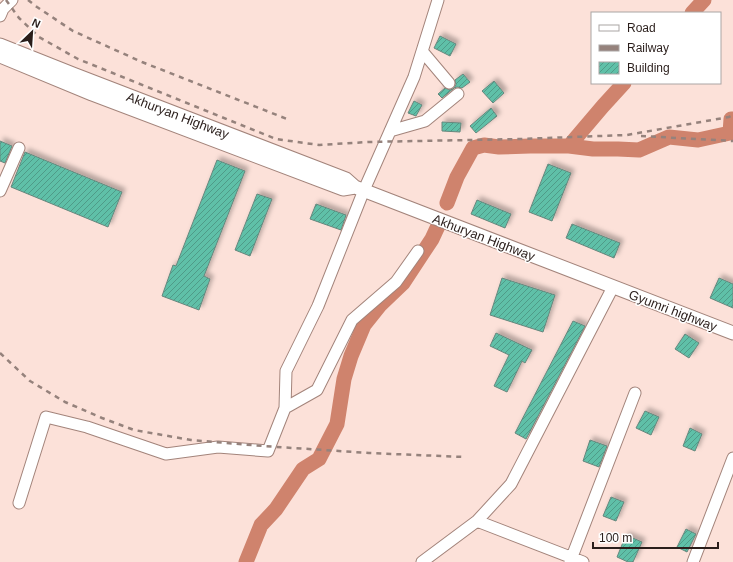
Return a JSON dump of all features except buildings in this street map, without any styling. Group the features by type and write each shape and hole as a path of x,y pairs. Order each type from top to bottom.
{"main road":[{"name":"Akhuryan Highway","path":"0,45 346,179 359,189 613,287"},
{"name":"Akhuryan Highway","path":"0,56 92,94 343,189 359,189"},
{"name":"Gyumri highway","path":"613,287 733,334"}],"street":[{"path":"0,16 3,9 12,0"},
{"path":"19,503 46,417 87,427 166,454 218,447 268,451 285,408 286,371 318,306 359,189 390,131 414,77 438,0"},
{"path":"422,51 449,83"},
{"path":"390,131 425,121 458,94"},
{"path":"0,191 19,148"},
{"path":"285,408 317,390 352,320 396,282 418,251"},
{"path":"422,562 477,521 511,484 613,287"},
{"path":"571,560 635,393"},
{"path":"693,562 733,458"},
{"path":"477,521 571,560 583,562"}],"waterway":[{"path":"693,12 704,0"},
{"path":"569,146 623,84"},
{"path":"447,203 457,177 473,148 484,145 499,147 569,146 593,149 639,150 669,137 698,140 730,133 731,119 733,119"},
{"path":"246,562 261,525 276,509 303,469 319,459 337,424 344,379 351,356 364,325 380,305 403,283 432,239 438,226"}],"railway":[{"path":"6,0 19,18 39,37 78,59 276,139 319,145 368,142 627,135 729,117 733,115"},
{"path":"28,0 73,31 142,62 287,119"},
{"path":"641,136 733,141"},
{"path":"0,353 30,381 65,402 134,430 191,440 263,446 369,453 465,457"}]}
